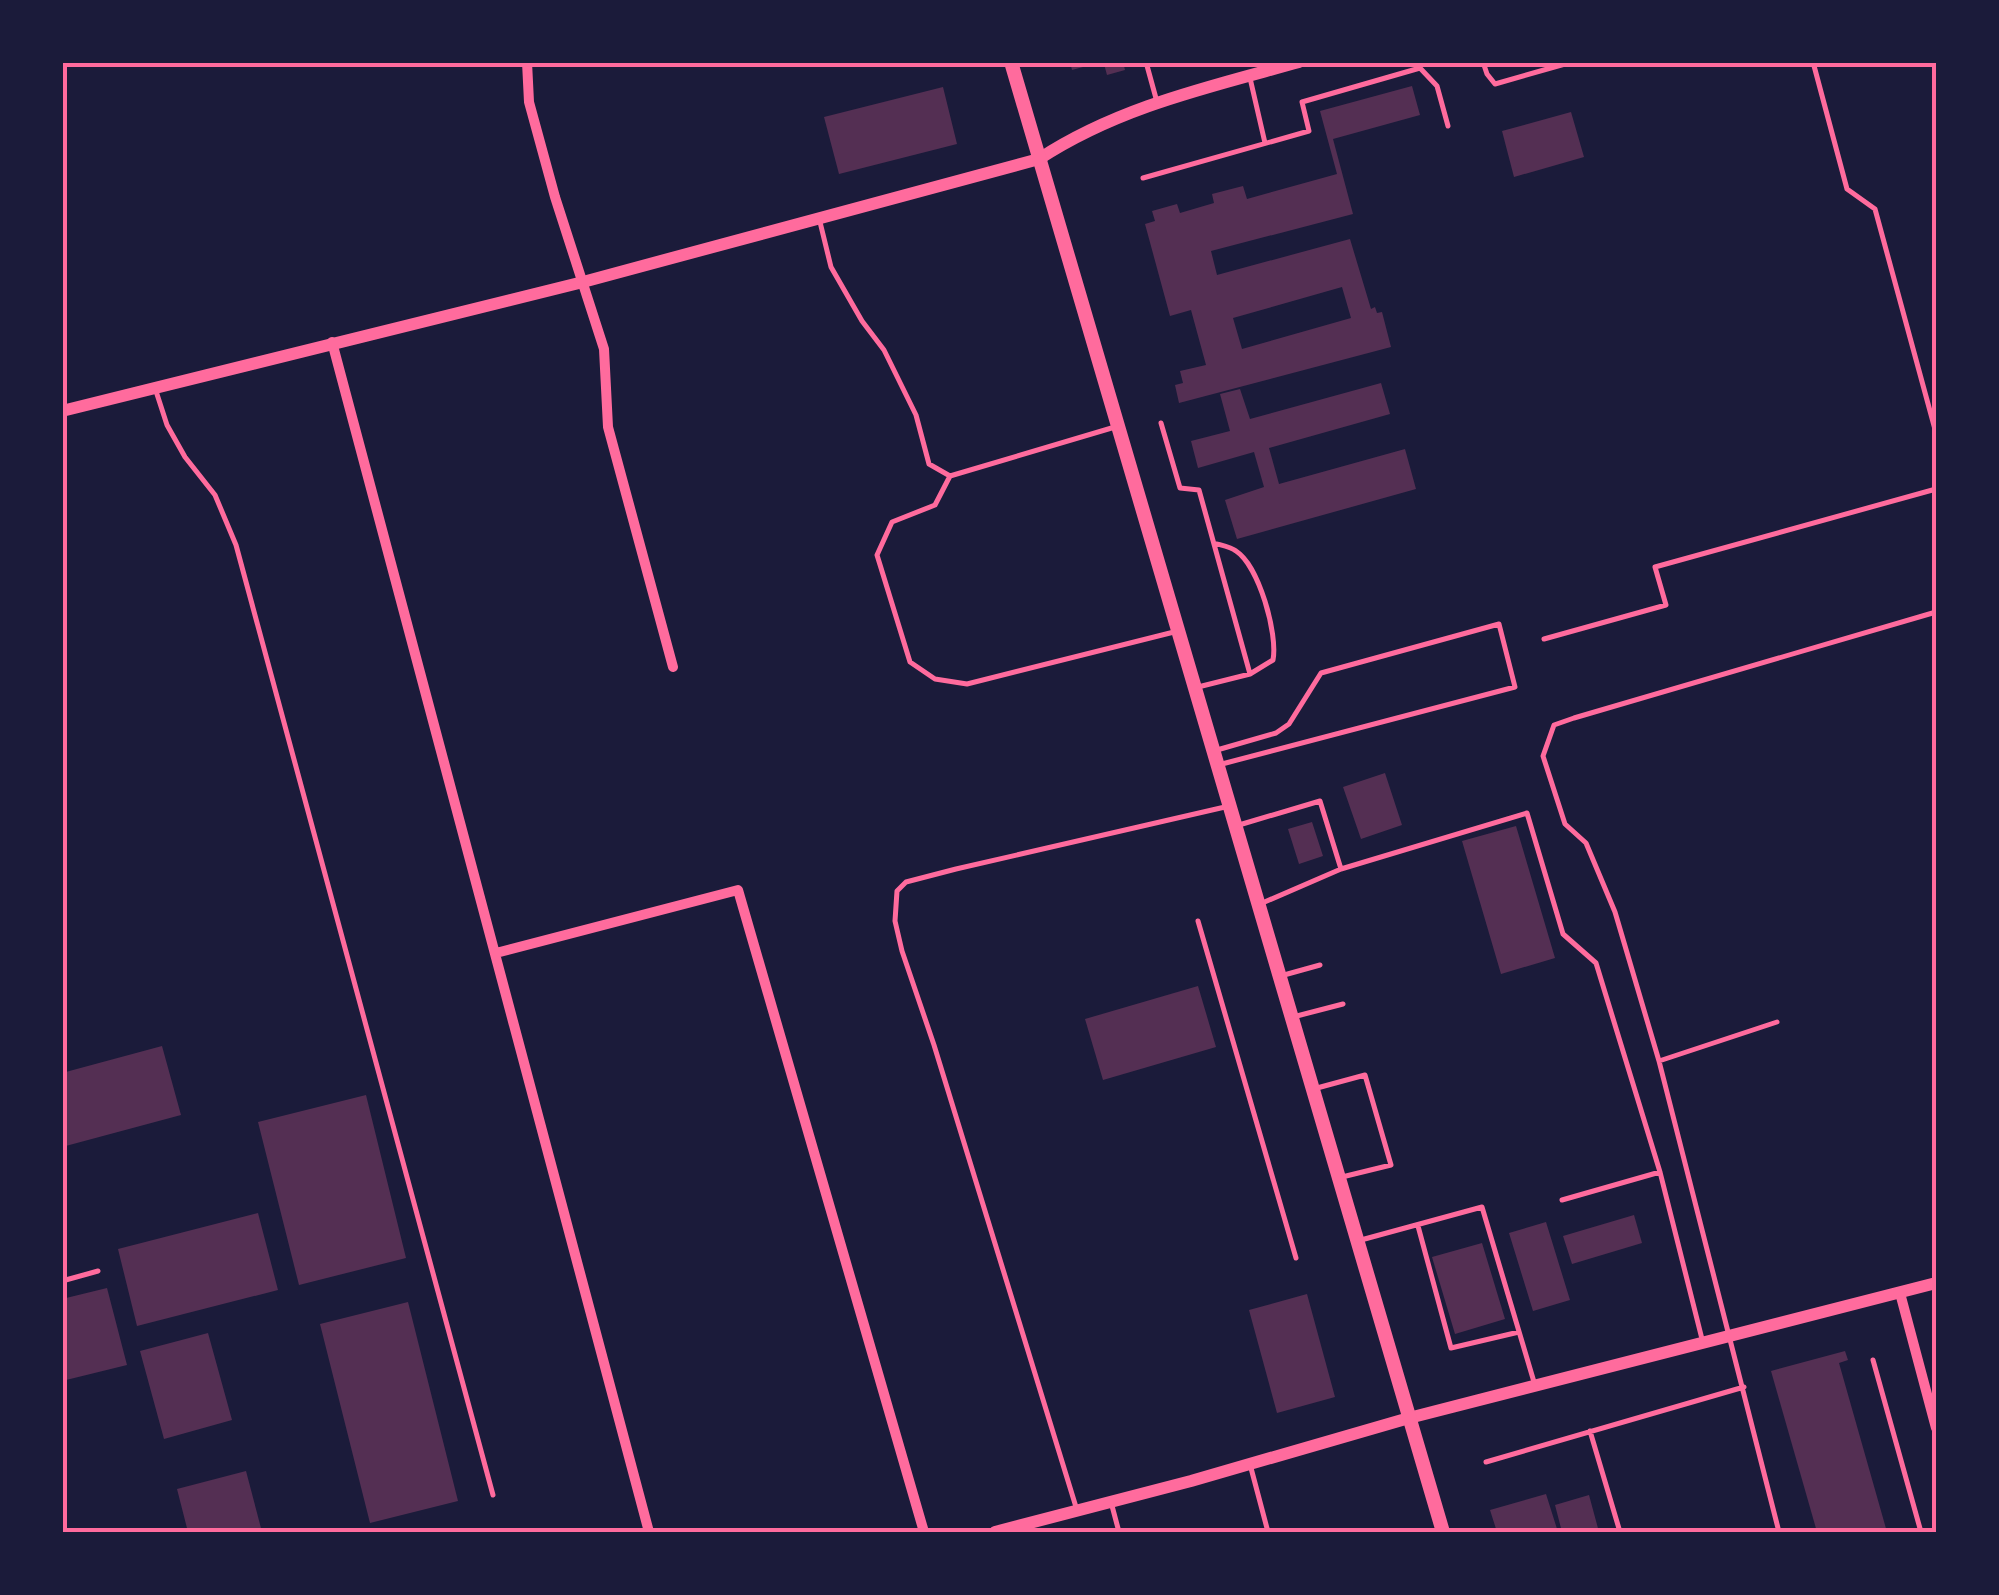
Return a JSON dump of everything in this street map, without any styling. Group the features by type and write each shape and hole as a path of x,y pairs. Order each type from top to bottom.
{"main road":[{"path":"1011,62 1443,1532"}],"street":[{"path":"526,62 529,102 604,348 608,427 673,667"},
{"path":"62,410 583,282 1038,160 1080,134 1157,102 1300,62"},
{"path":"332,342 649,1532"},
{"path":"496,953 738,890 924,1532"},
{"path":"996,1532 1409,1418 1936,1283"},
{"path":"1900,1293 1936,1428"}],"lane":[{"path":"1146,62 1157,102"},
{"path":"1483,62 1494,84 1572,62"},
{"path":"1813,62 1847,188 1875,209 1936,434"},
{"path":"1143,178 1309,130 1302,102 1418,65 1437,86 1448,126"},
{"path":"1250,76 1265,143"},
{"path":"819,220 831,268 890,362 916,415 929,464 950,476"},
{"path":"154,387 167,425 185,457 215,494 236,545 493,1495"},
{"path":"1161,423 1180,488 1199,490 1250,674"},
{"path":"1118,426 950,476 934,505 892,522 878,555 910,662 935,680 967,684 1178,631"},
{"path":"1544,639 1666,606 1655,567 1936,489"},
{"path":"1195,688 1250,674 1273,660 1276,643 1256,579 1237,551 1213,542"},
{"path":"1780,1532 1659,1061 1609,897 1586,843 1565,824 1543,756 1554,725 1936,612"},
{"path":"1499,624 1514,687 1216,758 1288,724 1321,673 1499,624"},
{"path":"1236,826 1320,801 1341,870"},
{"path":"1076,1510 902,951 895,921 896,891 906,882 956,869 1230,806"},
{"path":"1259,904 1341,870 1527,813 1563,934 1596,962 1660,1172 1703,1342"},
{"path":"1198,921 1296,1258"},
{"path":"1281,976 1320,965"},
{"path":"1293,1018 1343,1004"},
{"path":"1659,1061 1777,1022"},
{"path":"1314,1088 1365,1075 1390,1165 1340,1178"},
{"path":"1562,1200 1660,1172"},
{"path":"1359,1240 1482,1207 1534,1385"},
{"path":"1417,1225 1451,1348 1519,1332"},
{"path":"62,1281 98,1271"},
{"path":"1873,1360 1921,1532"},
{"path":"1486,1462 1744,1386"},
{"path":"1590,1431 1620,1532"},
{"path":"1250,1464 1268,1532"},
{"path":"1110,1501 1119,1532"}],"building":[{"path":"1070,62 1123,62 1125,70 1107,75 1104,64 1094,64 1072,70"},
{"path":"1412,86 1420,115 1333,139 1353,214 1211,251 1217,275 1350,239 1371,309 1382,312 1391,347 1179,403 1175,385 1183,383 1180,371 1206,365 1191,310 1170,316 1145,224 1155,221 1152,211 1177,204 1180,213 1214,203 1212,194 1243,186 1247,199 1337,174 1320,111","holes":["1342,287 1351,318 1242,349 1233,318"]},
{"path":"943,87 957,144 839,174 824,117"},
{"path":"1571,112 1584,157 1514,177 1502,131"},
{"path":"1381,383 1390,414 1269,448 1279,484 1405,449 1416,489 1237,539 1225,500 1264,487 1254,452 1198,468 1191,441 1230,431 1220,394 1240,389 1250,419"},
{"path":"1385,773 1402,825 1361,839 1343,787"},
{"path":"1312,822 1323,856 1299,864 1288,829"},
{"path":"1516,826 1555,958 1501,974 1462,841"},
{"path":"1198,986 1216,1047 1103,1080 1085,1019"},
{"path":"162,1046 181,1115 62,1147 62,1073"},
{"path":"366,1095 406,1258 299,1285 258,1122"},
{"path":"258,1213 278,1290 137,1326 118,1249"},
{"path":"1634,1215 1642,1243 1572,1264 1563,1236"},
{"path":"1546,1222 1570,1300 1533,1311 1509,1233"},
{"path":"1482,1243 1505,1319 1455,1334 1432,1257"},
{"path":"107,1288 127,1365 62,1381 62,1299"},
{"path":"1307,1294 1335,1397 1277,1413 1249,1310"},
{"path":"408,1302 458,1501 370,1523 320,1324"},
{"path":"208,1333 232,1420 164,1439 140,1351"},
{"path":"1845,1351 1848,1360 1839,1363 1887,1532 1817,1532 1771,1371"},
{"path":"246,1471 262,1532 188,1532 177,1489"},
{"path":"1546,1494 1558,1532 1497,1532 1490,1510"},
{"path":"1589,1495 1599,1532 1562,1532 1555,1505"}]}
